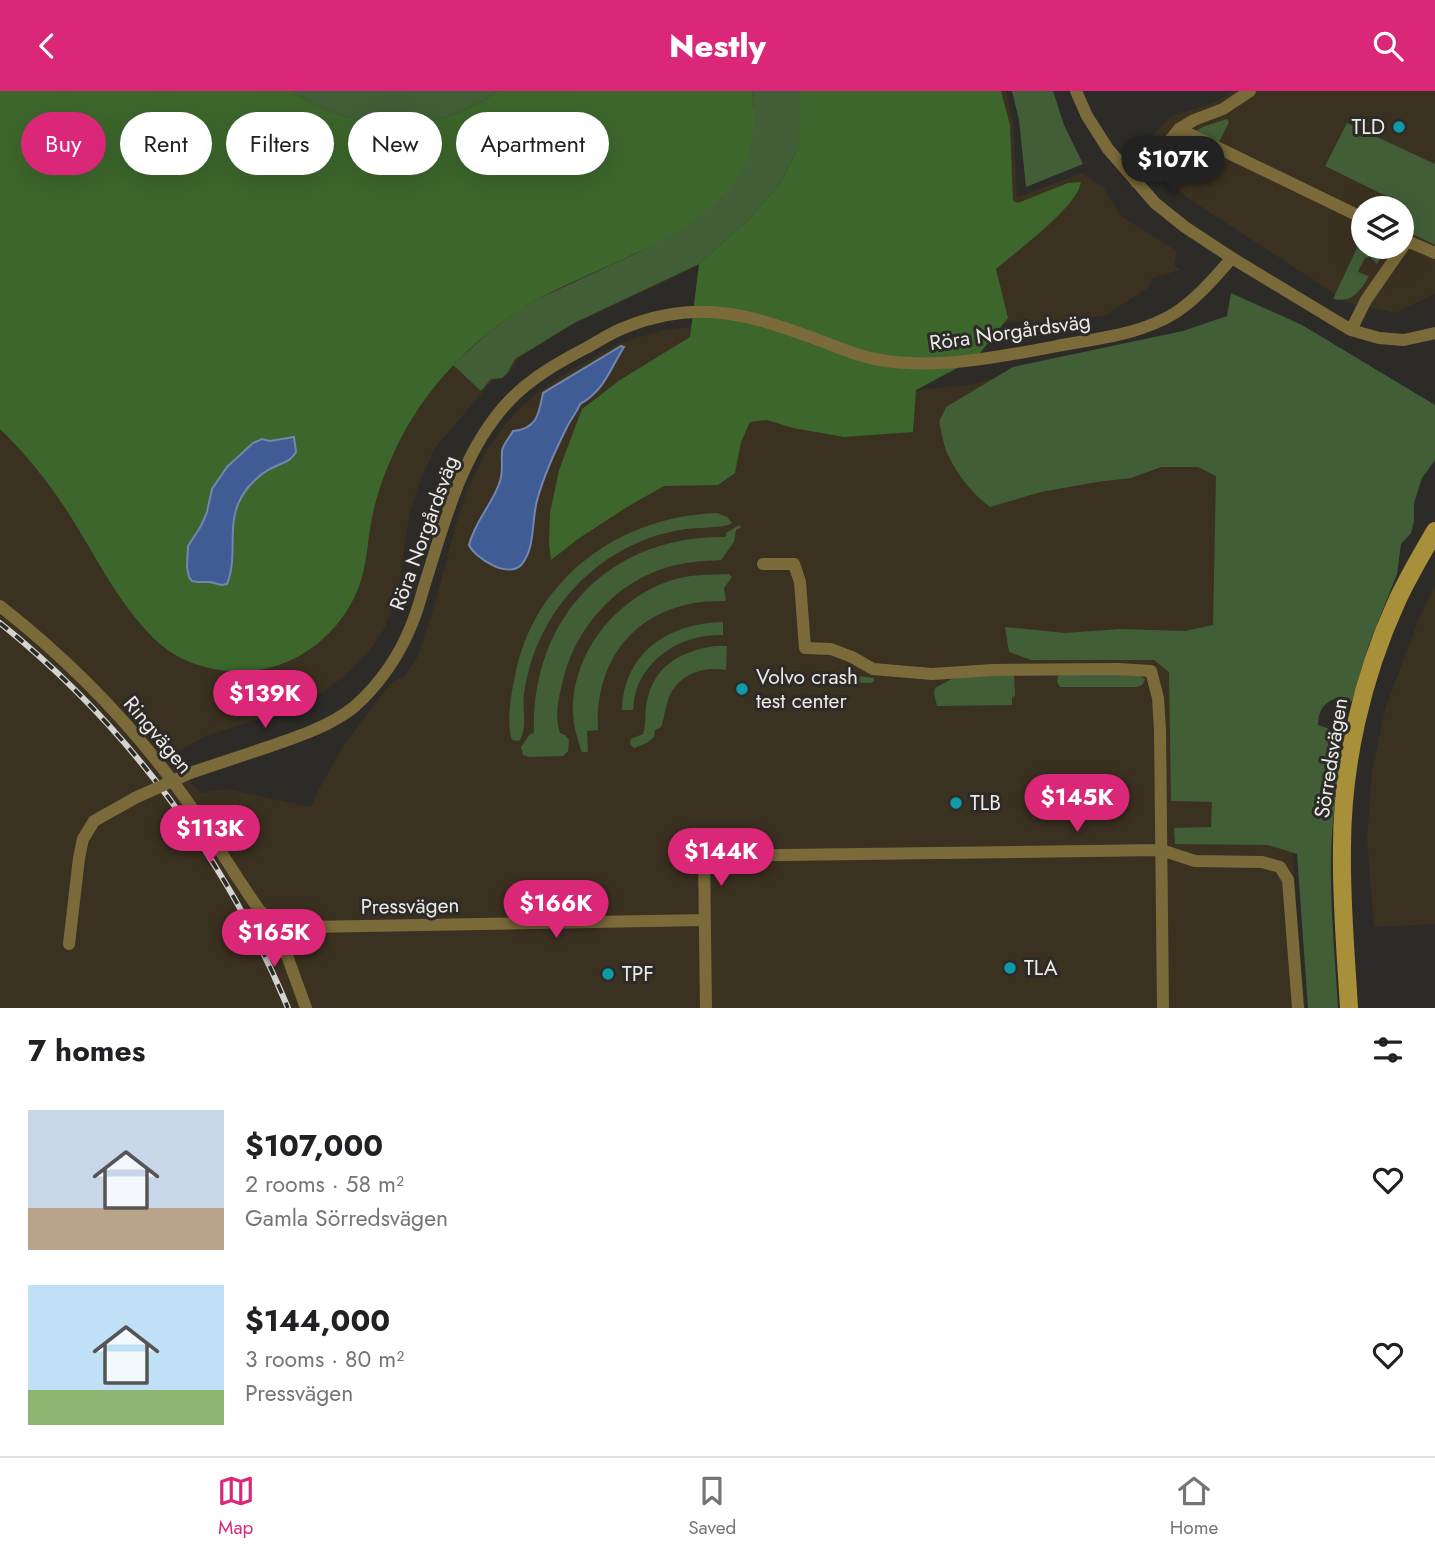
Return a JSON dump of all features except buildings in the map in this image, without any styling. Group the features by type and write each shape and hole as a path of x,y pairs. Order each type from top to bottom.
{"street":[{"path":"1076,91 1098,135 1155,203 1185,227 1351,330 1379,338 1404,340 1435,333"},
{"path":"1136,182 1179,129 1194,120 1223,110 1250,91"},
{"path":"1179,129 1351,212"},
{"path":"1414,244 1435,253"},
{"name":"Röra Norgårdsväg","path":"69,944 79,858 83,839 94,821 135,798 190,773 310,732 351,710 367,695 389,667 415,618 460,478 471,456 489,426 510,400 537,377 569,357 625,327 684,311 727,312 757,319 879,360 916,364 950,362 1035,350 1132,333 1175,313 1194,298 1232,258"},
{"path":"1351,330 1392,259"},
{"name":"Sörredsvägen","path":"1349,1008 1342,848 1350,755 1359,712 1379,646 1406,582 1435,531"},
{"path":"763,564 794,564 800,582 805,648 831,649 873,669 932,674 993,670 1151,671 1160,719 1163,1008"},
{"name":"Ringvägen","path":"0,606 89,685 144,745 207,828 260,911"},
{"path":"706,1008 704,856 1161,850 1195,860 1262,862 1280,867 1288,880 1298,1008"},
{"name":"Pressvägen","path":"260,911 283,925 307,927 705,920"},
{"path":"283,925 281,939 306,1008"}],"shaded area":[{"path":"0,91 1006,91 1013,122 1017,197 1082,173 1103,187 1121,216 1177,251 1174,265 1180,270 1152,278 1148,288 1106,315 1037,326 1026,320 994,325 711,284 698,266 574,324 519,358 502,379 492,381 435,448 411,510 400,582 393,607 384,629 358,663 316,697 206,736 177,752 191,783 201,793 225,789 311,807 344,745 384,691 394,681 405,676 417,658 468,488 486,451 520,408 541,390 620,343 664,330 698,326 903,391 971,385 1009,373 1169,342 1232,319 1283,738 1305,1008 0,1008"},
{"path":"1233,91 1435,91 1435,294 1395,313 1347,302 1185,196 1136,153 1170,117 1218,101"},
{"path":"1435,585 1435,924 1374,927 1367,839 1372,773 1385,709 1420,616"}],"green space":[{"path":"0,91 290,91 333,112 226,112 226,175 334,175 334,113 348,118 348,175 442,175 442,118 456,113 456,175 609,175 609,112 459,112 498,91 752,91 754,120 750,149 744,167 726,193 701,215 672,234 542,297 515,313 479,340 433,389 397,446 380,487 358,589 340,620 328,634 300,656 267,668 237,671 202,666 169,651 135,617 49,485 0,429"},
{"path":"290,91 498,91 472,107 442,118 442,112 348,112 348,118"},
{"path":"752,91 801,91 802,94 798,148 779,185 748,220 699,264 574,323 515,359 502,378 491,379 481,391 453,365 489,332 520,309 637,253 685,226 722,197 743,168 754,105"},
{"path":"801,91 1001,91 1010,125 1013,201 1018,203 1068,183 1081,182 1077,192 1058,216 996,269 1008,318 976,358 916,390 913,432 844,437 793,428 767,420 750,422 741,442 735,473 718,485 664,486 578,539 551,560 550,513 559,470 582,409 620,380 690,337 699,264 748,220 779,185 798,148"},
{"path":"1012,91 1053,91 1064,125 1083,164 1026,187 1019,120"},
{"path":"1227,119 1229,122 1219,142 1196,131 1205,126"},
{"path":"1347,123 1435,164 1435,245 1414,235 1414,196 1382,194 1325,166"},
{"path":"1352,259 1364,259 1358,271 1369,276 1355,295 1346,299 1333,299"},
{"path":"1231,293 1302,325 1435,405 1435,460 1422,478 1414,503 1411,533 1401,544 1397,574 1368,647 1352,701 1346,705 1338,697 1325,705 1318,725 1340,737 1331,856 1338,1008 1308,1008 1297,854 1268,845 1175,844 1174,828 1211,827 1212,802 1171,801 1169,672 1154,660 1031,660 1009,652 1005,627 1065,633 1120,629 1185,631 1213,625 1216,476 1198,467 1161,467 1131,478 1041,492 990,507 956,469 946,451 939,422 946,407 1013,367 1183,331 1227,316"},
{"path":"717,513 727,517 732,523 658,535 618,553 583,579 554,613 536,648 524,694 522,736 519,741 512,740 509,725 511,700 525,641 541,610 562,582 587,559 615,540 647,526 681,517"},
{"path":"739,525 741,527 736,530 734,542 721,560 681,564 649,574 631,584 600,610 577,642 561,686 557,720 560,733 569,740 568,751 563,756 523,755 521,747 530,734 534,733 537,691 546,654 563,620 585,591 613,568 646,551 684,540 726,537 726,533"},
{"path":"729,574 732,577 724,588 726,601 697,602 672,609 649,620 631,635 616,654 605,676 599,702 598,730 587,731 588,752 582,752 574,721 575,688 581,666 603,628 618,612 655,587 682,577"},
{"path":"723,622 723,635 686,641 674,646 654,661 639,683 633,710 622,710 631,672 653,645 685,628"},
{"path":"715,646 727,646 726,670 702,670 680,681 668,699 661,727 655,730 654,737 647,743 634,748 630,744 631,739 643,734 646,705 656,678 663,669 681,656"},
{"path":"834,672 874,678 874,681 837,682 832,677"},
{"path":"1136,674 1145,679 1138,687 1060,687 1057,682 1060,675"},
{"path":"1014,675 1015,696 1012,697 1012,705 937,706 935,688 957,676"}],"water":[{"path":"621,346 624,347 606,379 595,393 580,404 555,452 538,497 531,541 522,564 509,570 485,561 469,545 475,528 501,480 502,451 505,443 513,431 532,424 540,408 543,393"},
{"path":"294,437 294,455 258,477 239,502 235,512 232,564 227,584 192,581 187,567 188,546 207,512 212,489 227,467 253,443 262,439 270,441"}],"railway":[{"path":"0,623 90,705 131,750 168,797 235,899 288,1008"}],"place":[{"name":"TLD","path":"1399,127"},
{"name":"Volvo crash test center","path":"742,689"},
{"name":"TLB","path":"956,803"},
{"name":"TLA","path":"1010,968"},
{"name":"TPF","path":"608,974"}]}
